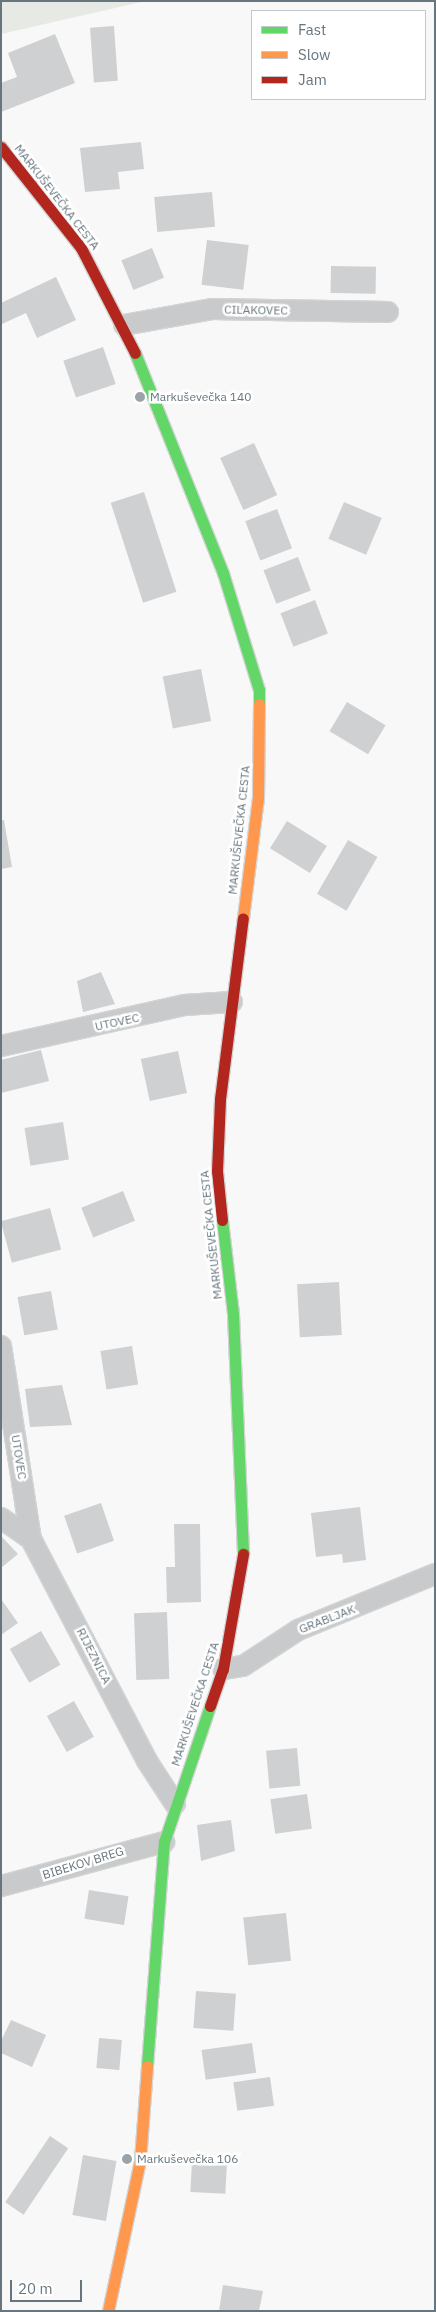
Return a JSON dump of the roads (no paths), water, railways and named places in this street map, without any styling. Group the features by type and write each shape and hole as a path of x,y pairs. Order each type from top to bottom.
{"main road":[{"name":"MARKUŠEVEČKA CESTA","path":"1,147 81,248 124,325 223,573 259,690 258,798 220,1099 218,1170 233,1314 244,1549 223,1670 175,1804 164,1842 140,2160 108,2311"}],"street":[{"name":"CILAKOVEC","path":"124,325 212,309 388,312"},
{"name":"UTOVEC","path":"1,1046 184,1005 232,1002"},
{"name":"UTOVEC","path":"1,1346 31,1540"},
{"name":"RIJEZNICA","path":"1,1518 31,1540 147,1761 175,1804"},
{"name":"GRABLJAK","path":"223,1670 243,1666 298,1630 435,1574"},
{"name":"BIBEKOV BREG","path":"1,1886 164,1842"}],"place":[{"name":"Markuševečka 140","path":"140,397"},
{"name":"Markuševečka 106","path":"127,2159"}]}
